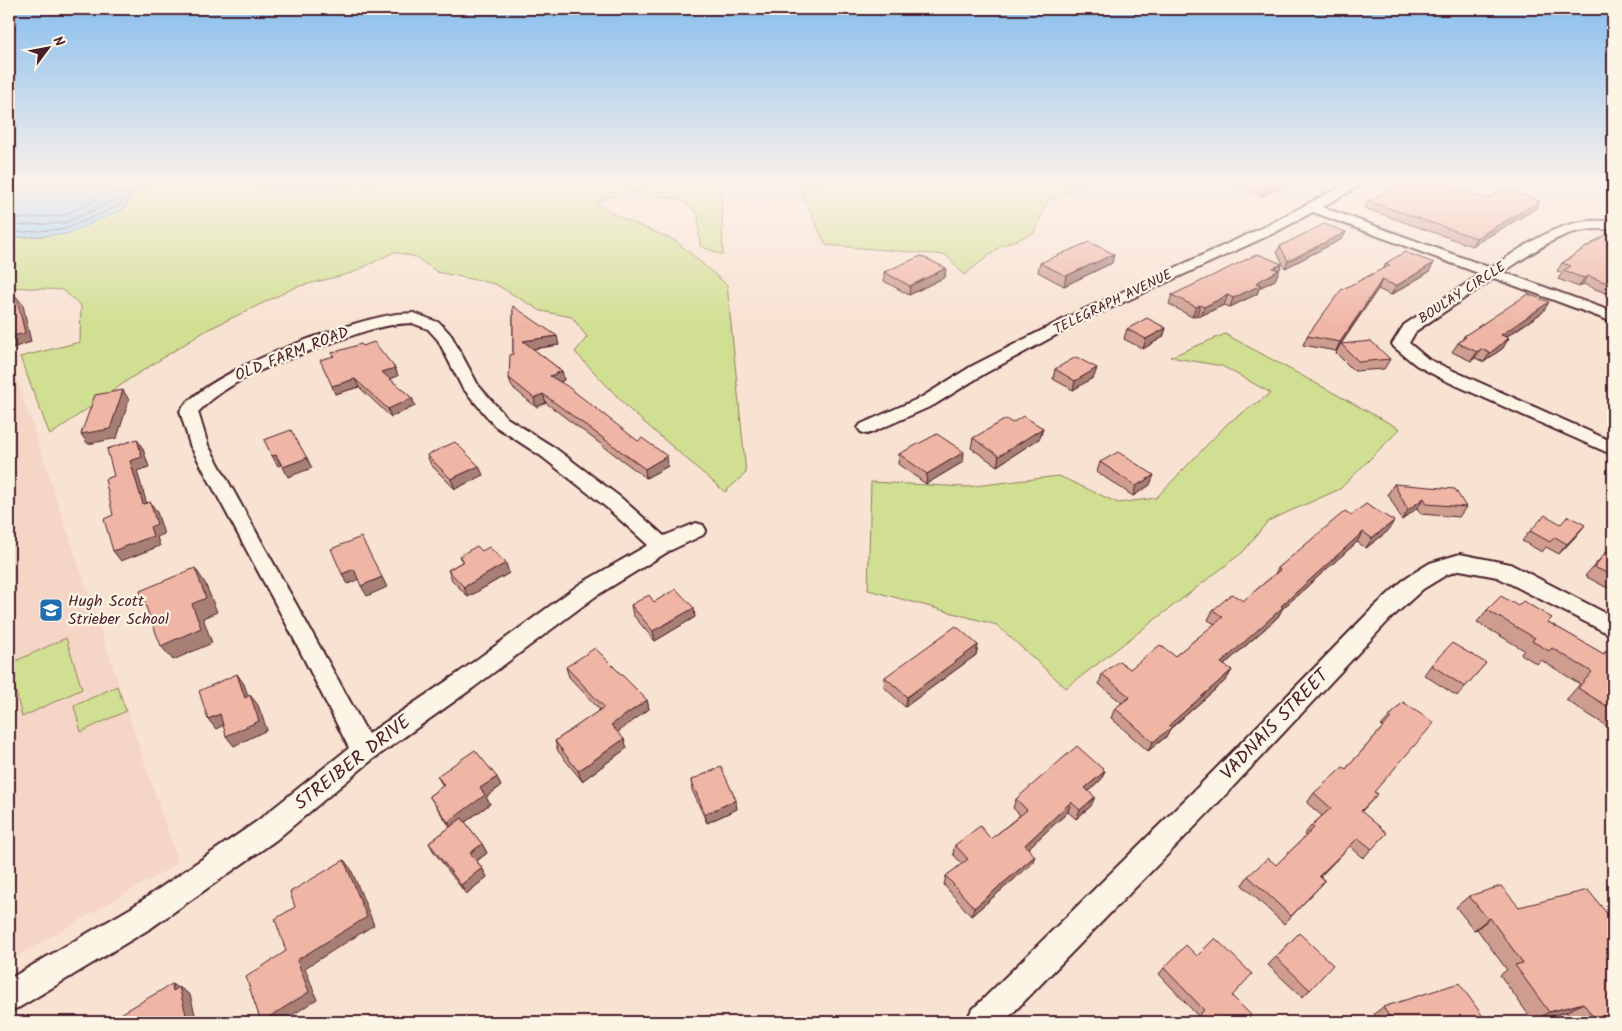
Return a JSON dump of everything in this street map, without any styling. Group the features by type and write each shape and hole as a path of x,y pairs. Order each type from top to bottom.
{"street":[{"name":"TELEGRAPH AVENUE","path":"867,428 928,401 978,370 1075,319 1271,229"},
{"path":"1371,229 1613,318"},
{"name":"BOULAY CIRCLE","path":"1568,229 1552,235 1445,303 1410,328 1400,344 1422,362 1450,376 1613,449"},
{"name":"OLD FARM ROAD","path":"364,750 298,624 199,445 189,411 204,396 239,374 336,334 392,319 414,318 434,326 444,338 471,387 501,422 548,452 613,502 662,546"},
{"name":"STREIBER DRIVE","path":"9,996 141,918 266,831 364,750 465,681 588,590 662,546 696,530"},
{"name":"VADNAIS STREET","path":"982,1022 1204,799 1382,613 1422,578 1438,569 1460,562 1502,570 1613,627"}],"shaded area":[{"name":"Hugh Scott Strieber School","path":"9,356 178,863 9,961"}],"green space":[{"path":"66,229 648,229 676,241 727,285 746,473 725,492 631,411 575,352 587,337 572,317 541,311 495,284 437,272 416,257 394,252 352,273 296,287 207,330 131,378 50,435 20,357 80,342 81,305 62,290 9,287 9,238 46,236"},
{"path":"699,229 722,229 723,255 700,246"},
{"path":"819,229 1036,229 1034,233 1001,246 964,275 946,255 826,245"},
{"path":"1225,334 1400,429 1340,489 1268,521 1243,552 1066,688 997,625 868,590 871,482 966,487 1059,476 1118,503 1156,498 1228,423 1271,393 1222,366 1170,357"},
{"path":"66,638 82,689 22,717 9,664"},
{"path":"117,686 126,711 81,732 74,706"}],"water":[{"path":"9,229 78,229 67,234 9,238"}],"building":[{"path":"1314,229 1338,229 1346,232 1288,261 1280,246"},
{"path":"1450,229 1491,229 1476,238"},
{"path":"1613,230 1613,285 1588,276 1584,278 1563,271 1571,266 1562,263"},
{"path":"1089,242 1114,254 1066,276 1040,263"},
{"path":"1405,252 1434,263 1396,286 1382,280 1340,342 1307,336 1341,290 1390,265 1386,263"},
{"path":"1258,254 1282,264 1273,268 1279,270 1256,283 1261,285 1233,298 1228,295 1204,307 1200,305 1196,307 1172,295"},
{"path":"921,256 946,268 910,286 884,272"},
{"path":"1528,294 1549,302 1501,335 1509,338 1490,353 1481,349 1477,352 1458,343 1466,337 1464,336"},
{"path":"9,296 16,296 25,333 9,337"},
{"path":"513,306 557,336 523,341 562,371 550,376 567,386 638,441 642,438 667,456 645,469 543,394 534,398 509,378 510,355 513,354"},
{"path":"1147,318 1166,328 1146,339 1127,329"},
{"path":"1371,341 1390,359 1359,362 1341,344"},
{"path":"374,342 395,368 382,372 412,398 388,409 355,379 332,386 320,360 334,356 332,353"},
{"path":"1076,357 1097,368 1075,381 1055,369"},
{"path":"123,390 110,429 81,434 95,395"},
{"path":"1023,416 1043,428 999,456 973,438 1006,419 1012,423"},
{"path":"291,430 307,458 283,467 276,455 272,456 264,440"},
{"path":"937,434 964,452 927,474 899,454"},
{"path":"137,439 142,457 130,461 143,504 150,502 157,524 150,527 153,536 113,551 104,519 113,515 105,479 114,476 107,449"},
{"path":"455,442 479,466 451,479 427,455"},
{"path":"1118,452 1154,475 1136,486 1100,462"},
{"path":"1394,484 1455,489 1466,507 1427,504 1424,498 1408,510"},
{"path":"1366,504 1394,521 1372,538 1363,532 1281,606 1283,607 1221,663 1232,670 1169,725 1172,727 1153,742 1115,708 1130,697 1102,674 1119,661 1130,669 1160,645 1175,656 1223,617 1213,610 1232,594 1243,601 1280,570 1278,568 1345,511 1351,515"},
{"path":"1545,515 1561,524 1568,516 1585,525 1567,544 1555,537 1550,542 1530,531"},
{"path":"361,537 382,577 361,586 354,569 342,574 331,549"},
{"path":"477,546 482,551 489,547 506,563 464,587 448,570 464,561 459,556"},
{"path":"1607,551 1613,555 1613,576 1594,567"},
{"path":"195,568 206,598 192,604 201,628 161,646 140,591"},
{"path":"676,589 694,608 653,631 631,605 649,595 654,602"},
{"path":"1501,596 1518,606 1523,601 1552,618 1548,622 1604,654 1608,649 1613,652 1613,710 1578,688 1592,672 1552,648 1549,651 1532,641 1535,638 1487,610"},
{"path":"956,626 978,645 907,697 885,677"},
{"path":"1452,643 1486,663 1465,687 1431,665"},
{"path":"595,648 647,700 611,725 624,739 578,771 555,741 604,707 566,667"},
{"path":"237,674 245,698 250,695 259,721 226,736 220,714 208,719 199,691"},
{"path":"1403,702 1434,723 1374,792 1378,794 1361,811 1387,833 1372,849 1358,838 1319,876 1325,881 1291,916 1248,876 1268,858 1276,865 1314,828 1311,826 1331,808 1314,793 1343,767 1346,769"},
{"path":"1077,746 1105,771 1085,788 1095,797 1080,810 1071,802 1025,845 1035,856 974,908 946,876 968,859 955,845 980,826 991,839 1027,810 1016,799"},
{"path":"475,750 497,777 480,788 485,795 448,822 429,796 444,785 437,776"},
{"path":"721,767 736,800 705,814 691,780"},
{"path":"462,818 482,844 470,853 482,868 461,885 429,843"},
{"path":"344,860 367,917 297,960 309,992 261,1022 246,977 286,951 275,919 295,907 290,892"},
{"path":"1501,886 1519,907 1588,890 1613,921 1613,1019 1597,1022 1583,1003 1549,1012 1515,965 1523,963 1490,918 1488,919 1469,896"},
{"path":"1299,933 1333,965 1310,990 1276,957"},
{"path":"1215,938 1252,974 1232,996 1251,1015 1245,1022 1192,1022 1204,1010 1164,968 1186,945 1197,956"},
{"path":"1459,983 1487,1022 1393,1022 1383,1007"},
{"path":"172,984 173,991 179,987 188,1022 107,1022"}],"place":[{"name":"Hugh Scott Strieber School","path":"51,610"}]}
